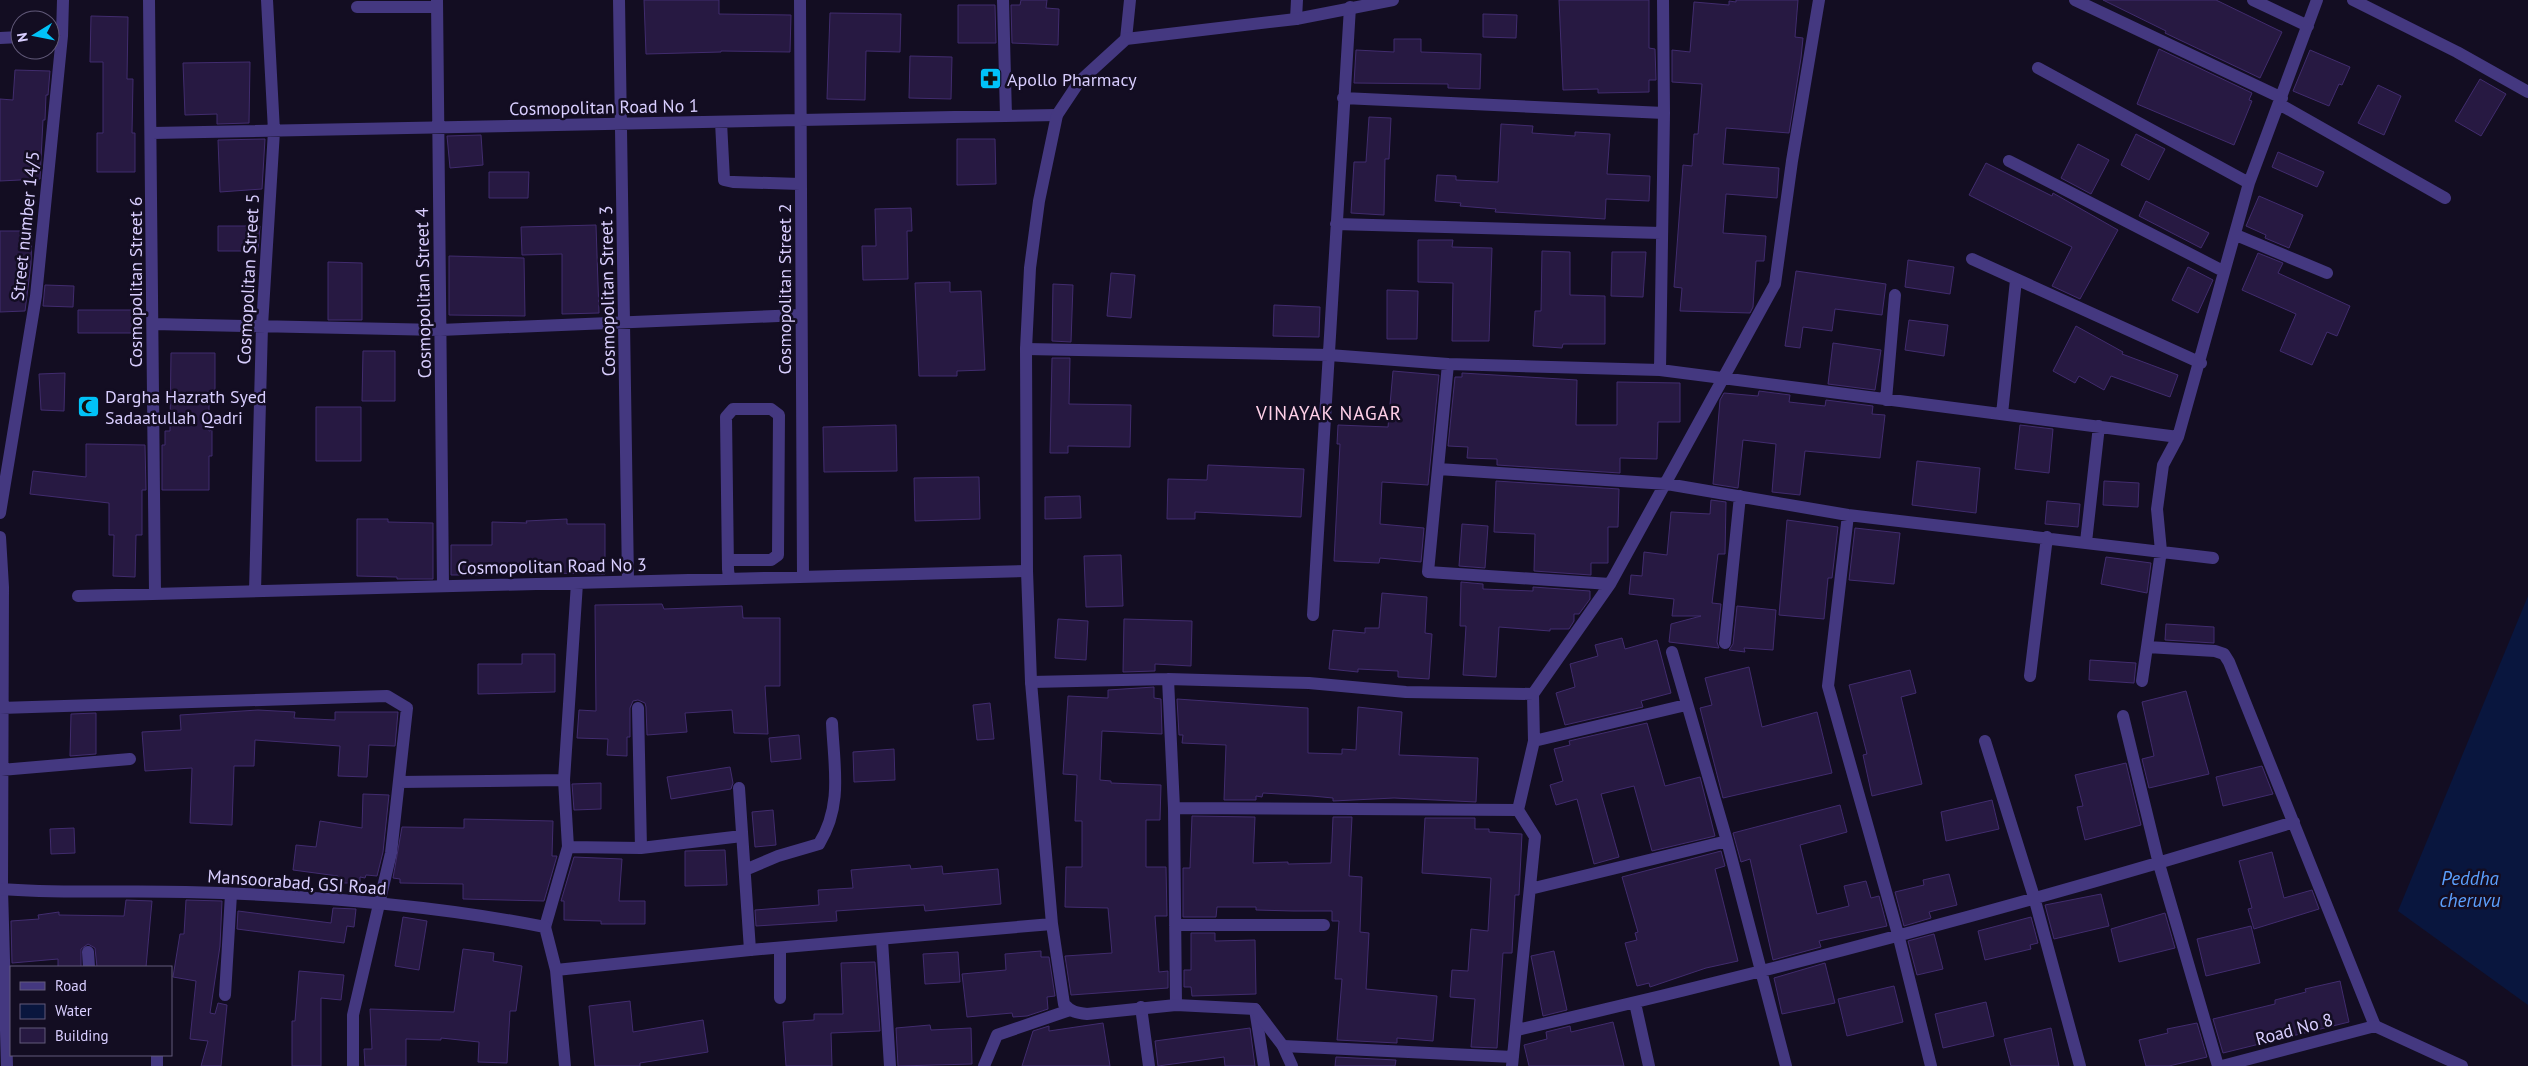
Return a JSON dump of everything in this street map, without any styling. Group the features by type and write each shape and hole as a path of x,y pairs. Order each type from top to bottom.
{"street":[{"name":"Street number 14/5","path":"60,18 64,0"},
{"name":"Cosmopolitan Street 6","path":"149,0 152,133 155,593"},
{"name":"Cosmopolitan Street 5","path":"255,591 262,326 274,130 267,0"},
{"name":"Cosmopolitan Street 3","path":"620,0 628,581"},
{"name":"Cosmopolitan Street 2","path":"800,0 803,577"},
{"path":"1003,0 1006,116"},
{"path":"1126,39 1130,0"},
{"path":"1296,19 1297,0"},
{"path":"1292,1066 1283,1046 1255,1009 1176,1005 1141,1007 1087,1014 1070,1010 1064,1004 1052,924 1031,682 1027,571 1026,349 1030,268 1039,201 1057,115 1079,82 1126,39 1296,19 1393,0"},
{"path":"1660,370 1664,0"},
{"path":"1283,1046 1513,1062 1535,837 1518,810 1534,741 1532,694 1610,584 1667,484 1775,284 1792,162 1819,0"},
{"path":"2075,0 2280,101 2445,198"},
{"path":"2254,0 2308,26"},
{"path":"2142,681 2161,551 2156,510 2163,465 2178,437 2249,183 2317,0"},
{"path":"2353,0 2457,52 2528,92"},
{"path":"357,7 437,3"},
{"name":"Cosmopolitan Street 4","path":"437,3 443,586"},
{"path":"1313,615 1343,98 1350,8"},
{"name":"Street number 14/5","path":"0,513 36,296 54,60"},
{"path":"2038,68 2249,183"},
{"path":"1343,98 1664,112"},
{"name":"Cosmopolitan Road No 1","path":"152,133 1057,115"},
{"path":"720,122 724,180 733,182 800,184"},
{"path":"2009,161 2223,271"},
{"path":"1336,224 1661,233"},
{"path":"2236,235 2326,273"},
{"path":"1972,259 2200,363"},
{"path":"2002,414 2016,280"},
{"path":"1886,400 1895,295"},
{"path":"153,324 440,330 801,315"},
{"path":"1026,349 1329,355 1448,364 1660,370 2178,437"},
{"path":"1448,364 1428,572 1610,584"},
{"path":"728,560 771,560 778,555 779,415 771,409 733,409 726,417 728,560 729,579"},
{"path":"2086,542 2099,426"},
{"path":"1438,468 1667,484 1848,515 2213,558"},
{"path":"1725,643 1740,496"},
{"path":"1848,515 1828,686 1898,934 1931,1066"},
{"path":"0,537 2,587 1,889 7,1066"},
{"path":"2030,676 2047,537"},
{"name":"Cosmopolitan Road No 3","path":"78,596 1027,571"},
{"path":"565,1066 556,970 545,927 568,847 564,780 577,583"},
{"path":"2147,647 2215,651 2224,654 2229,662 2294,822 2375,1026 2462,1066"},
{"path":"1672,652 1727,842 1786,1066"},
{"path":"1031,682 1168,679 1309,683 1406,692 1532,694"},
{"path":"1168,679 1174,808 1176,1005"},
{"path":"2,708 387,696 407,708 391,853 353,1015 353,1066"},
{"path":"1534,741 1686,705"},
{"path":"638,708 641,848"},
{"path":"2123,716 2159,864 2218,1066"},
{"path":"745,870 778,856 819,844 830,826 836,799 832,723"},
{"path":"1985,741 2034,897 2080,1066"},
{"path":"1,770 130,759"},
{"path":"399,782 564,780"},
{"path":"739,788 750,950"},
{"path":"1174,808 1518,810"},
{"path":"1517,1030 1636,1003 1898,934 2159,864 2294,822"},
{"path":"568,847 641,848 742,836"},
{"path":"1530,889 1727,842"},
{"name":"Mansoorabad, GSI Road","path":"1,889 231,894 380,905 506,919 545,927"},
{"path":"225,995 231,894"},
{"path":"556,970 750,950 780,949 1052,924"},
{"path":"1175,925 1324,925"},
{"path":"882,940 890,1066"},
{"path":"780,949 780,998"},
{"path":"88,952 89,966"},
{"path":"1636,1003 1649,1066"},
{"path":"1141,1007 1148,1066"},
{"path":"1255,1009 1264,1066"},
{"path":"984,1066 997,1035 1070,1010"},
{"name":"Road No 8","path":"2222,1066 2375,1026"}],"water":[{"name":"Peddha cheruvu","path":"2528,596 2528,1005 2398,911"}],"building":[{"path":"644,0 719,0 719,14 791,15 790,52 721,51 646,54"},
{"path":"1021,0 1047,0 1046,8 1059,9 1058,45 1012,43 1011,5 1020,5"},
{"path":"1559,0 1649,0 1649,48 1655,49 1656,80 1649,80 1649,92 1598,93 1598,89 1563,90"},
{"path":"1736,0 1798,0 1795,37 1803,38 1789,133 1726,128 1723,164 1779,168 1777,198 1726,194 1723,233 1766,236 1764,261 1756,261 1753,307 1750,313 1680,311 1682,288 1674,287 1683,165 1692,166 1694,134 1698,134 1702,84 1672,82 1672,50 1690,52 1694,2 1729,5 1729,1 1736,2"},
{"path":"2103,0 2216,0 2282,32 2260,78 2165,33 2166,31"},
{"path":"958,5 995,5 996,43 958,43"},
{"path":"830,13 901,14 900,52 866,51 865,100 827,99"},
{"path":"1483,14 1517,15 1516,38 1483,37"},
{"path":"91,16 128,17 127,79 133,79 132,133 135,133 135,172 97,172 97,133 103,133 103,62 90,62"},
{"path":"1394,39 1421,39 1421,52 1481,54 1480,89 1448,88 1448,84 1354,83 1356,50 1394,52"},
{"path":"2159,49 2252,93 2249,100 2252,101 2234,145 2137,104"},
{"path":"2310,50 2350,67 2342,85 2339,84 2329,106 2293,91"},
{"path":"910,56 952,57 951,99 909,98"},
{"path":"250,62 249,123 217,124 217,114 185,115 183,63"},
{"path":"15,70 50,71 48,95 46,95 45,120 43,120 40,179 0,181 0,99 13,100"},
{"path":"2480,79 2506,94 2481,136 2455,121"},
{"path":"2378,85 2401,96 2384,135 2358,123"},
{"path":"1369,117 1391,118 1389,159 1385,159 1384,215 1351,213 1354,162 1366,162"},
{"path":"1501,124 1533,126 1532,133 1575,136 1575,132 1610,134 1607,174 1650,176 1649,201 1606,199 1605,219 1495,212 1496,209 1460,206 1461,203 1435,201 1437,175 1456,176 1456,180 1498,182"},
{"path":"2136,134 2165,149 2149,180 2121,165"},
{"path":"481,135 483,165 450,168 447,136"},
{"path":"265,139 262,189 220,192 218,140"},
{"path":"957,139 995,139 996,184 957,185"},
{"path":"2078,144 2109,160 2091,194 2061,178"},
{"path":"2278,152 2324,172 2317,187 2272,167"},
{"path":"1986,163 2052,196 2053,193 2118,230 2080,299 2052,286 2072,247 1969,195"},
{"path":"489,172 529,172 528,198 489,198"},
{"path":"2259,196 2303,215 2289,248 2265,238 2266,235 2246,226"},
{"path":"2146,201 2209,233 2201,248 2139,216"},
{"path":"911,208 912,231 907,231 908,279 863,280 862,246 876,246 875,209"},
{"path":"596,225 599,313 562,314 562,254 522,255 521,227"},
{"path":"218,226 260,226 258,251 218,251"},
{"path":"0,231 32,231 31,264 25,311 0,312"},
{"path":"1418,240 1453,240 1452,247 1492,248 1489,341 1452,341 1453,283 1418,282"},
{"path":"1542,251 1570,252 1570,295 1605,296 1605,344 1563,344 1562,348 1533,346 1535,311 1541,311"},
{"path":"1612,252 1646,252 1643,297 1611,296"},
{"path":"2258,253 2283,263 2278,273 2350,306 2337,336 2327,332 2312,365 2280,351 2296,314 2242,290"},
{"path":"449,256 524,258 525,316 449,315"},
{"path":"1908,260 1954,267 1950,294 1905,287"},
{"path":"328,262 362,263 362,320 328,320"},
{"path":"2188,267 2213,280 2198,313 2172,300"},
{"path":"1796,271 1886,284 1882,315 1835,309 1832,331 1803,327 1800,348 1785,346"},
{"path":"1111,273 1135,275 1131,318 1107,316"},
{"path":"950,282 950,292 981,291 985,370 957,371 957,376 919,376 915,283"},
{"path":"1053,284 1073,285 1071,342 1052,341"},
{"path":"45,285 74,286 73,307 43,306"},
{"path":"1387,290 1418,291 1417,339 1387,339"},
{"path":"1274,305 1320,307 1319,337 1273,336"},
{"path":"78,310 138,310 138,333 78,333"},
{"path":"1909,320 1948,325 1944,356 1905,350"},
{"path":"2076,326 2123,352 2122,354 2178,375 2170,397 2111,376 2104,390 2079,376 2075,383 2053,371"},
{"path":"1833,343 1881,350 1875,390 1828,384"},
{"path":"363,351 395,351 395,401 362,401"},
{"path":"171,353 215,353 215,392 209,391 209,431 212,430 212,456 209,456 209,490 162,490 162,445 165,445 165,431 170,431"},
{"path":"1052,358 1070,358 1069,404 1131,405 1130,447 1068,446 1068,453 1050,453"},
{"path":"1393,371 1439,375 1428,485 1382,482 1380,524 1424,528 1421,562 1380,558 1379,563 1334,561 1340,444 1337,444 1338,425 1388,427"},
{"path":"65,373 64,411 41,410 39,374"},
{"path":"1462,373 1577,380 1576,425 1617,425 1617,382 1680,383 1680,422 1658,422 1657,459 1620,458 1620,473 1497,465 1497,459 1467,458 1468,447 1448,446 1455,377 1462,377"},
{"path":"1759,391 1790,395 1789,402 1825,406 1826,400 1873,406 1872,414 1885,415 1880,458 1805,451 1800,495 1772,492 1776,444 1743,440 1738,488 1713,484 1720,400 1724,393 1758,396"},
{"path":"316,407 361,407 361,461 316,461"},
{"path":"896,425 897,471 824,472 823,427"},
{"path":"2020,425 2053,429 2049,473 2015,469"},
{"path":"86,444 145,445 146,490 142,490 142,535 136,535 135,577 113,576 114,535 109,535 109,503 30,494 33,471 86,477"},
{"path":"1917,461 1980,468 1976,513 1912,505"},
{"path":"1208,465 1304,469 1301,517 1195,512 1195,519 1167,519 1168,479 1207,480"},
{"path":"979,477 980,519 915,521 914,478"},
{"path":"1496,481 1619,489 1618,527 1608,527 1608,563 1591,563 1591,575 1534,571 1535,534 1494,532"},
{"path":"2104,481 2139,483 2138,507 2103,505"},
{"path":"1080,496 1081,518 1045,519 1045,497"},
{"path":"1711,500 1726,502 1725,554 1718,554 1712,603 1721,604 1717,642 1719,648 1669,642 1671,624 1701,616 1672,616 1674,599 1629,594 1631,575 1642,576 1644,552 1667,555 1671,512 1710,514"},
{"path":"2047,501 2080,504 2078,527 2045,524"},
{"path":"357,519 388,519 388,522 433,523 433,579 357,576"},
{"path":"567,519 567,524 605,524 605,574 489,572 489,575 451,575 451,545 492,545 492,522 527,523 526,521"},
{"path":"1787,520 1838,527 1832,578 1828,578 1824,619 1779,615"},
{"path":"1462,524 1488,526 1485,568 1459,566"},
{"path":"1855,528 1900,533 1894,584 1849,580"},
{"path":"1121,555 1123,606 1086,607 1084,556"},
{"path":"2106,557 2151,563 2147,593 2101,584"},
{"path":"1461,582 1483,584 1483,589 1533,591 1533,587 1590,591 1590,599 1579,614 1574,614 1574,621 1569,629 1550,629 1550,631 1499,627 1496,677 1463,675 1466,626 1460,626"},
{"path":"1382,593 1427,597 1425,633 1432,634 1429,679 1398,677 1398,671 1358,669 1358,672 1329,669 1333,630 1365,633 1365,628 1379,628"},
{"path":"662,604 664,609 742,606 743,618 780,618 780,686 765,686 768,734 734,733 732,710 685,713 687,732 647,735 645,703 638,700 633,701 630,708 630,737 627,737 627,756 607,755 608,739 577,738 579,710 596,711 595,605"},
{"path":"1737,606 1776,610 1773,650 1744,648 1745,652 1729,650 1733,644"},
{"path":"1058,619 1088,621 1086,660 1055,658"},
{"path":"1124,619 1192,621 1191,666 1155,664 1155,671 1123,672"},
{"path":"2166,624 2214,627 2214,643 2165,640"},
{"path":"1622,638 1625,649 1657,640 1671,693 1641,701 1643,707 1565,725 1556,693 1575,687 1570,664 1598,656 1595,645"},
{"path":"522,654 555,654 555,692 478,694 478,664 522,664"},
{"path":"2090,660 2136,663 2134,683 2089,680"},
{"path":"1749,667 1762,727 1817,712 1832,773 1723,798 1700,708 1712,705 1705,678"},
{"path":"1910,670 1916,693 1901,697 1922,784 1872,796 1863,755 1867,754 1849,685"},
{"path":"1154,687 1154,698 1161,699 1162,734 1102,731 1100,780 1111,781 1111,783 1161,785 1160,820 1146,820 1146,867 1166,867 1167,916 1155,916 1159,972 1168,971 1168,988 1071,995 1065,956 1112,953 1108,908 1065,907 1066,867 1082,867 1082,821 1075,821 1077,775 1063,774 1068,696 1108,698 1108,690"},
{"path":"2186,691 2209,774 2149,788 2142,759 2154,756 2142,702"},
{"path":"1177,699 1308,708 1308,753 1342,754 1342,749 1356,750 1358,707 1402,712 1399,755 1478,758 1476,802 1394,798 1333,801 1333,798 1263,793 1262,797 1256,796 1256,800 1224,800 1226,745 1182,743 1183,735 1179,735"},
{"path":"990,703 994,739 977,740 973,705"},
{"path":"258,710 295,712 294,718 335,720 335,712 398,712 395,746 369,745 367,777 338,776 340,746 255,740 254,766 234,766 232,825 190,823 192,768 145,771 142,732 181,730 180,715"},
{"path":"96,713 96,754 70,756 71,714"},
{"path":"1647,723 1665,786 1700,777 1715,836 1652,851 1634,786 1601,794 1619,857 1594,864 1577,799 1556,805 1550,785 1563,781 1554,749 1570,745 1569,741"},
{"path":"799,735 801,759 771,762 769,738"},
{"path":"894,749 895,780 854,782 853,752"},
{"path":"2126,763 2141,825 2085,840 2077,807 2083,806 2075,775"},
{"path":"2262,766 2273,794 2223,806 2216,777"},
{"path":"730,767 733,783 731,789 671,799 667,777"},
{"path":"601,783 601,809 574,810 572,784"},
{"path":"363,794 389,795 383,852 377,876 366,875 365,878 360,877 360,883 337,883 338,876 293,870 296,845 316,847 320,821 362,828"},
{"path":"1992,800 1999,829 1946,841 1941,812"},
{"path":"1840,805 1847,832 1800,845 1817,914 1849,906 1844,886 1866,881 1871,898 1879,896 1887,926 1819,941 1821,947 1773,960 1750,859 1741,862 1733,833"},
{"path":"773,810 776,845 755,847 752,812"},
{"path":"1192,816 1255,817 1253,863 1288,862 1288,864 1331,863 1333,817 1352,817 1349,876 1362,877 1360,932 1369,933 1366,989 1437,996 1433,1041 1397,1038 1397,1043 1337,1040 1342,979 1335,979 1339,921 1332,921 1332,911 1256,910 1256,907 1217,907 1216,917 1183,917 1183,868 1190,868"},
{"path":"1425,818 1475,818 1475,829 1489,829 1489,832 1522,834 1519,895 1515,895 1512,953 1503,953 1497,1048 1471,1047 1475,999 1450,997 1452,970 1468,971 1471,929 1488,931 1491,878 1422,873"},
{"path":"464,819 553,821 552,856 557,856 544,901 463,899 463,884 400,883 400,879 393,878 402,827 464,828"},
{"path":"74,828 75,853 51,854 50,829"},
{"path":"725,850 727,885 685,886 685,851"},
{"path":"1721,851 1725,866 1715,869 1738,961 1706,968 1650,987 1649,983 1637,986 1625,943 1637,940 1635,933 1638,932 1622,877"},
{"path":"2272,852 2284,898 2312,890 2319,909 2254,929 2248,909 2252,908 2239,861"},
{"path":"574,857 622,859 619,901 645,901 645,924 601,924 601,921 564,920 564,901 561,901"},
{"path":"910,865 911,869 942,866 943,874 998,869 1001,904 925,911 924,905 836,911 837,921 756,926 755,910 819,905 818,890 853,888 851,870"},
{"path":"1949,874 1957,905 1929,912 1931,918 1904,926 1895,892 1924,885 1923,880"},
{"path":"2101,894 2109,926 2054,939 2045,905"},
{"path":"126,900 152,901 146,966 97,966 95,948 88,944 81,949 81,966 58,966 58,959 12,963 11,921 39,919 38,915 59,912 59,915 124,916"},
{"path":"186,900 222,901 220,946 210,1013 215,1014 218,1003 227,1005 221,1066 201,1066 208,1041 190,1039 196,981 173,977 180,934 184,934"},
{"path":"333,908 356,909 354,927 347,926 344,943 237,929 238,911 331,923"},
{"path":"2165,913 2175,948 2119,962 2111,929"},
{"path":"403,917 427,921 419,970 395,966"},
{"path":"2031,917 2038,943 2030,945 2031,949 1985,960 1978,931"},
{"path":"2251,926 2260,963 2206,976 2197,939"},
{"path":"1191,933 1215,933 1215,941 1255,940 1256,994 1192,996 1191,987 1184,987 1184,970 1191,970"},
{"path":"1934,934 1943,969 1917,975 1908,941"},
{"path":"463,949 494,953 493,961 522,966 516,1011 510,1011 507,1063 478,1062 479,1042 441,1038 441,1040 406,1039 406,1066 365,1066 364,1049 372,1049 370,1009 454,1012"},
{"path":"1041,951 1041,957 1049,957 1055,996 1047,997 1048,1009 1027,1016 1013,1017 1012,1013 967,1017 962,974 1006,970 1005,954"},
{"path":"1554,951 1567,1010 1543,1016 1531,956"},
{"path":"958,952 960,982 925,984 923,954"},
{"path":"875,962 880,1031 831,1033 832,1066 786,1066 783,1022 814,1020 814,1014 843,1014 841,963"},
{"path":"1825,963 1835,1003 1782,1014 1774,978"},
{"path":"299,971 344,975 341,1000 321,998 321,1066 292,1066 292,1021 295,1021"},
{"path":"2340,981 2349,1022 2223,1053 2213,1019 2275,1004 2275,1000 2306,992 2305,989"},
{"path":"1894,986 1903,1022 1847,1036 1838,999"},
{"path":"630,1001 633,1032 703,1020 708,1052 640,1063 640,1066 595,1066 589,1006"},
{"path":"1986,1002 1994,1036 1943,1048 1935,1014"},
{"path":"1613,1022 1624,1066 1529,1066 1524,1045 1547,1039 1546,1032 1570,1026 1571,1032"},
{"path":"1103,1023 1110,1066 1022,1066 1033,1031 1049,1026 1049,1031"},
{"path":"2197,1023 2207,1057 2169,1066 2146,1066 2139,1040 2168,1033 2167,1029"},
{"path":"930,1025 931,1030 971,1028 972,1064 898,1066 896,1028"},
{"path":"1250,1028 1255,1066 1225,1066 1224,1057 1158,1066 1155,1041"},
{"path":"2051,1028 2059,1066 2011,1066 2004,1039"},
{"path":"1336,1057 1396,1060 1395,1066 1335,1066"}],"place":[{"name":"Apollo Pharmacy","path":"991,79"},
{"name":"Dargha Hazrath Syed Sadaatullah Qadri","path":"89,406"}],"district":[{"name":"VINAYAK NAGAR","path":"1329,413"}]}
